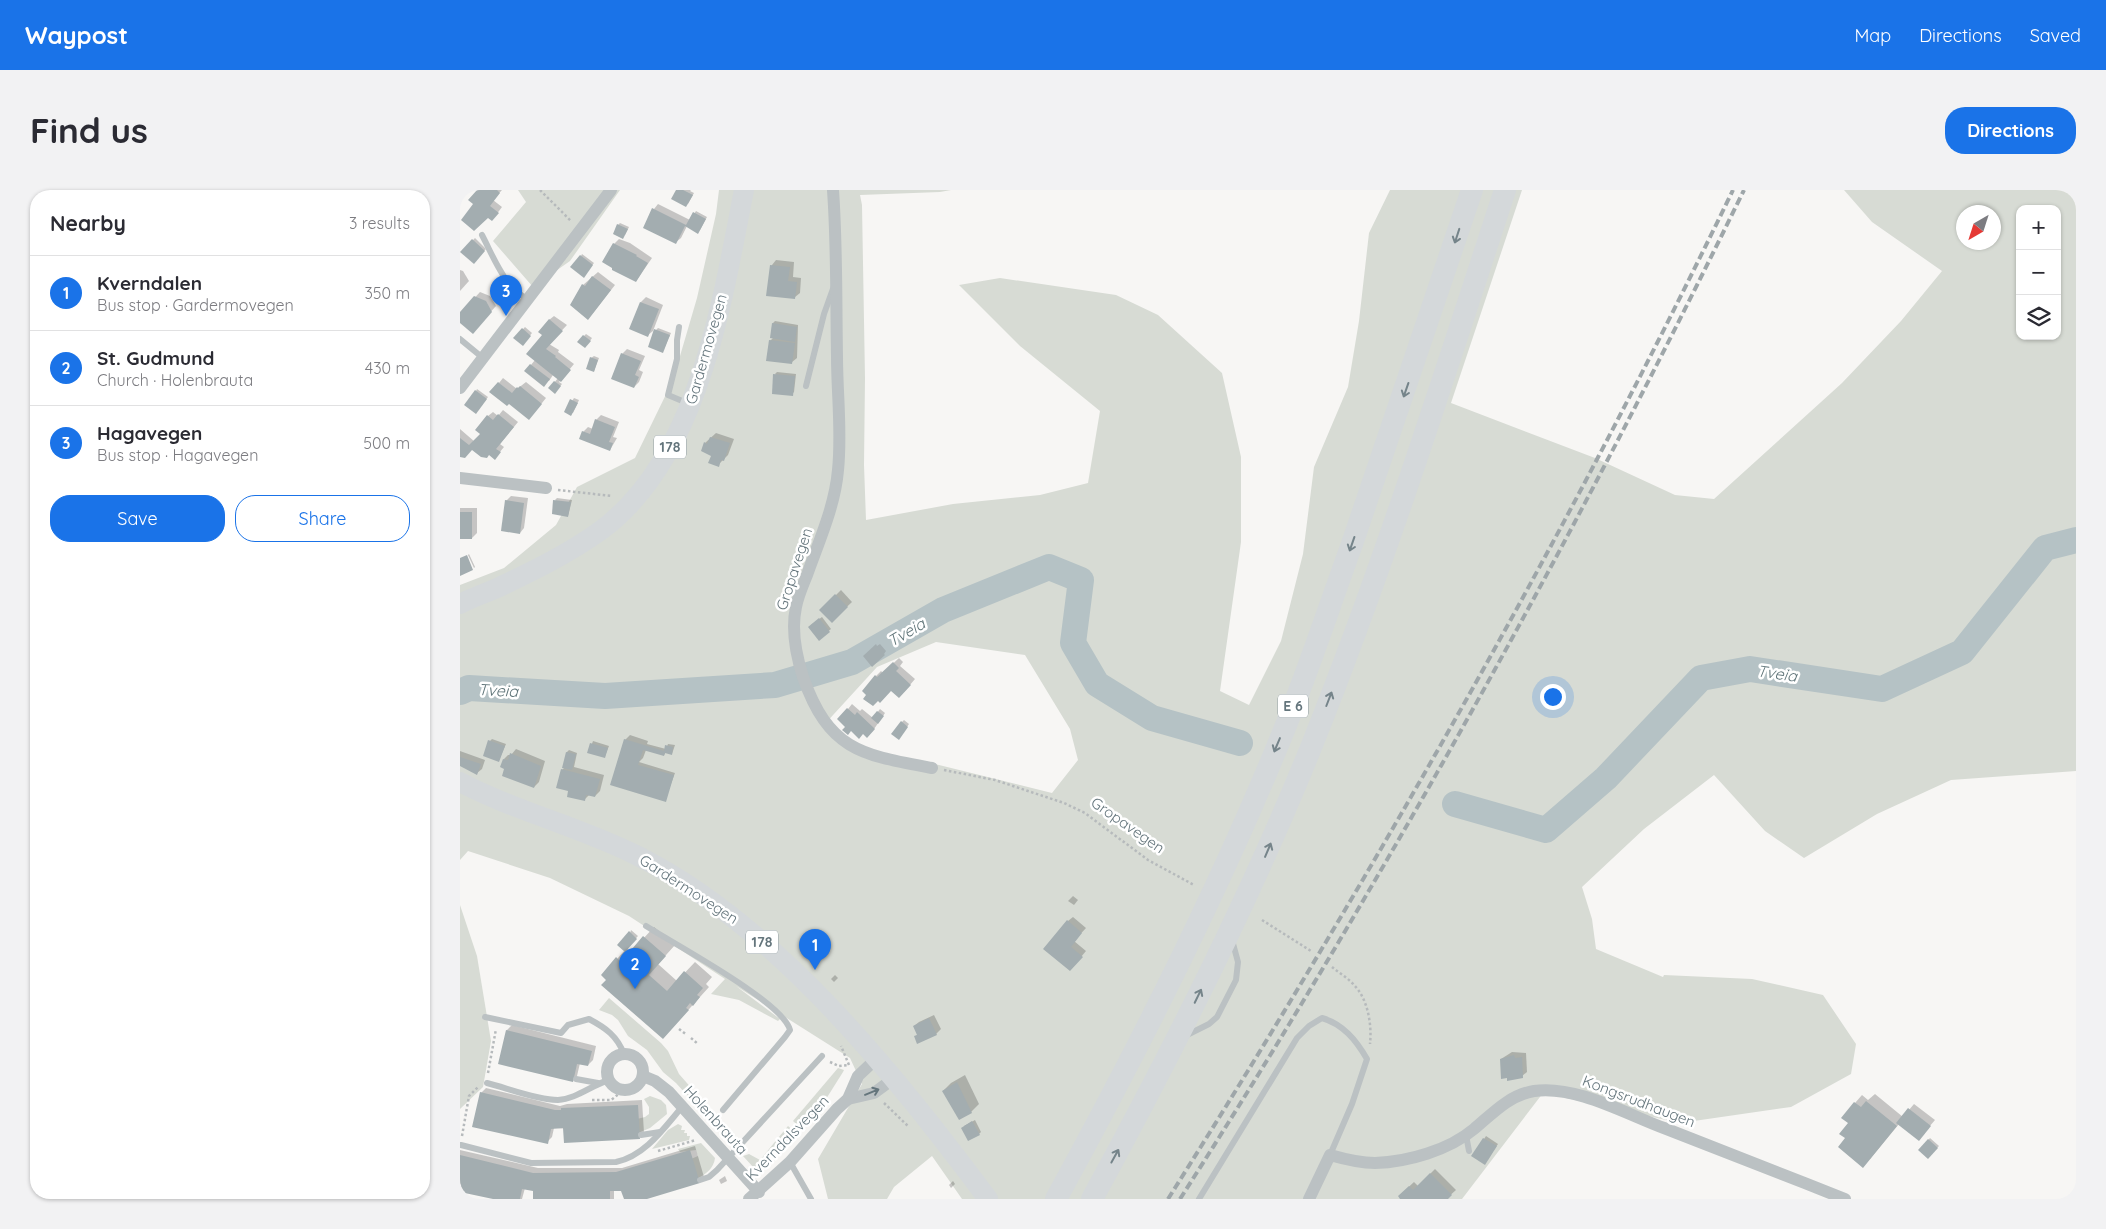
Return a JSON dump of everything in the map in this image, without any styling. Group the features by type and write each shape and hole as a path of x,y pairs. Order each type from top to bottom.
{"highway":[{"name":"E 6","path":"1056,1199 1127,1069 1185,952 1236,842 1283,733 1408,384 1472,190"},
{"name":"E 6","path":"1092,1199 1177,1040 1266,854 1308,754 1358,626 1436,402 1506,190"}],"main road":[{"name":"Gardermovegen","path":"460,604 541,566 583,543 603,529 648,482 666,456 691,404 703,367 727,275 744,190"},
{"name":"Gardermovegen","path":"460,782 637,855 704,896 746,928 787,965 836,1014 893,1079 988,1199"}],"street":[{"path":"460,388 611,190"},
{"name":"Gropavegen","path":"833,190 837,281 837,358 841,418 838,473 830,513 796,605 793,632 804,679 822,720 847,743 862,752 932,768"},
{"path":"460,478 546,488"},
{"path":"624,1054 629,1054 639,1060 643,1076 636,1087 624,1090 603,1082 609,1063 624,1054"},
{"name":"Kverndalsvegen","path":"754,1195 790,1162 836,1109 848,1099 858,1076 876,1059"},
{"name":"Holenbrauta","path":"643,1076 655,1081 682,1107 728,1158 754,1195"},
{"name":"Kverndalsvegen","path":"848,1099 874,1093 893,1079"},
{"name":"Kongsrudhaugen","path":"1330,1156 1374,1163 1432,1151 1466,1135 1497,1108 1512,1099 1536,1090 1564,1092 1596,1101 1845,1199"},
{"path":"1309,1199 1330,1156"}],"lane":[{"path":"482,235 496,267 504,279 527,300"},
{"path":"806,386 831,289 837,281"},
{"path":"679,327 677,359 668,395 691,404"},
{"path":"460,338 483,358"},
{"path":"646,926 751,992 779,1012 788,1023 790,1030 785,1037 723,1110"},
{"path":"485,1018 561,1033 568,1024 589,1019 606,1028 619,1042 624,1054"},
{"path":"1199,1199 1297,1038 1308,1026 1322,1018 1338,1024 1358,1044 1367,1059 1352,1104 1330,1156"},
{"path":"700,1180 709,1177 728,1158 822,1056"},
{"path":"576,1079 603,1082"},
{"path":"487,1083 559,1100 574,1096 603,1082"},
{"path":"461,1144 531,1163 616,1162 628,1160 639,1153 682,1107"},
{"path":"641,1135 660,1132"},
{"path":"1466,1135 1469,1151"},
{"path":"790,1162 811,1199"}],"path":[{"path":"540,190 580,230"},
{"path":"546,488 614,496 606,502"},
{"name":"Gropavegen","path":"932,768 995,780 1064,803 1085,813 1148,860 1194,885"},
{"path":"1262,920 1311,951"},
{"path":"1332,967 1355,985 1368,1012 1371,1031 1367,1059"},
{"path":"679,1029 687,1035"},
{"path":"691,1038 698,1044"},
{"path":"822,1056 833,1064 849,1065 841,1045"},
{"path":"574,1096 589,1100 612,1100 624,1090"},
{"path":"882,1102 914,1131"},
{"path":"639,1153 655,1152 694,1141 706,1134"}],"shaded area":[{"path":"518,190 620,190 570,261 533,287 493,241 526,202"},
{"path":"719,190 951,190 860,195 862,205 866,520 953,504 1040,495 1088,483 1100,411 1020,346 959,285 1000,278 1116,295 1158,315 1222,373 1241,457 1241,542 1220,691 1249,705 1281,641 1303,554 1314,467 1348,387 1359,321 1369,233 1390,190 1522,190 1451,403 1595,458 1675,495 1714,499 1842,383 1901,321 1942,271 1872,222 1844,190 2076,190 2076,771 1951,780 1877,814 1804,858 1765,831 1714,775 1644,829 1582,887 1592,919 1596,949 1663,977 1664,975 1752,979 1823,995 1856,1044 1851,1074 1791,1107 1680,1123 1543,1093 1462,1199 962,1199 932,1156 894,1187 887,1199 828,1199 818,1159 862,1084 850,1058 736,986 780,1019 778,1021 739,1000 711,994 725,979 629,916 550,878 468,851 460,860 460,585 504,568 556,525 577,487 635,458 673,380 697,298 716,214","holes":["936,642 1025,655 1070,729 1078,760 1052,793 939,765 853,749 823,726 877,667"]},
{"path":"460,905 477,956 491,1041 483,1087 460,1109"},
{"path":"609,998 668,1051 679,1074 730,1132 733,1138 731,1144 676,1083 663,1072 647,1050 628,1036 618,1020 612,1015 599,1010"},
{"path":"838,1068 844,1070 843,1072 826,1099 802,1129 793,1121"},
{"path":"650,1096 661,1100 666,1105 667,1114 650,1128 638,1133 637,1119 649,1114 649,1107 644,1099"},
{"path":"678,1124 682,1126 681,1130 685,1130 684,1133 687,1133 687,1136 690,1136 689,1140 652,1149 668,1130"},
{"path":"788,1126 797,1134 771,1164 760,1170 754,1168 743,1156 749,1154 760,1160"},
{"path":"701,1143 715,1158 709,1170 697,1179 691,1159 698,1156 696,1150 680,1152 678,1149"}],"building":[{"path":"477,190 497,190 500,193 490,206 499,213 492,221 488,218 474,231 461,220 473,204 468,200"},
{"path":"676,190 683,190 693,195 686,207 671,199"},
{"path":"652,208 686,225 693,212 706,219 698,234 685,226 676,244 643,228"},
{"path":"617,224 628,229 623,239 613,234"},
{"path":"472,239 485,251 474,264 460,252"},
{"path":"613,243 648,263 636,282 612,270 612,268 602,262"},
{"path":"580,255 593,265 584,278 570,267"},
{"path":"770,265 790,267 788,281 797,282 795,299 766,296"},
{"path":"592,276 611,290 588,320 570,305 582,284 585,286"},
{"path":"474,296 486,301 492,312 473,334 460,323 460,312"},
{"path":"640,302 659,309 648,337 629,329"},
{"path":"549,319 563,331 546,349 571,370 561,382 526,354 542,335 538,332"},
{"path":"772,323 797,327 795,342 770,338"},
{"path":"522,328 531,336 523,346 513,338"},
{"path":"654,329 670,335 663,353 648,347"},
{"path":"583,335 591,341 585,348 577,342"},
{"path":"769,340 795,343 792,364 766,361"},
{"path":"621,353 641,361 635,375 639,377 634,388 611,379"},
{"path":"590,357 598,360 594,372 586,369"},
{"path":"530,364 550,379 544,387 524,371"},
{"path":"773,374 795,376 793,396 772,394"},
{"path":"554,381 561,386 555,394 548,388"},
{"path":"498,382 512,393 520,386 542,404 529,420 509,404 507,406 489,392"},
{"path":"475,390 487,399 476,414 464,405"},
{"path":"570,399 578,403 571,416 564,412"},
{"path":"498,414 514,427 496,449 501,452 495,460 489,455 487,458 481,457 472,450 465,458 460,457 460,438 469,445 480,434 475,430 487,415 493,420"},
{"path":"595,419 615,427 609,442 613,443 610,451 579,439 582,431 590,434"},
{"path":"710,437 730,443 724,461 721,460 719,467 708,463 711,456 701,451 704,442 707,444"},
{"path":"505,500 524,503 520,534 501,531"},
{"path":"553,500 571,502 568,517 552,514"},
{"path":"460,512 472,512 472,539 460,539"},
{"path":"467,555 473,570 460,576 460,558"},
{"path":"835,594 848,607 832,623 819,610"},
{"path":"819,618 830,632 819,641 808,627"},
{"path":"876,644 877,646 880,644 886,651 885,655 872,667 863,656"},
{"path":"893,662 899,668 896,671 911,685 899,698 891,691 880,703 878,701 873,706 863,699 866,695 862,691 875,675 877,677"},
{"path":"847,708 855,715 857,712 875,729 867,738 863,734 859,739 851,731 848,735 842,730 845,727 837,719"},
{"path":"877,711 884,716 878,724 871,718"},
{"path":"901,721 908,727 899,740 891,734"},
{"path":"624,739 664,751 665,745 673,747 672,755 665,753 664,756 643,750 638,765 674,775 666,802 610,785"},
{"path":"488,740 505,746 499,762 483,756"},
{"path":"590,743 608,748 605,758 587,753"},
{"path":"566,752 576,754 572,770 562,768"},
{"path":"510,753 541,766 534,788 502,776 504,769 500,767 503,759 508,760"},
{"path":"460,757 481,764 477,775 460,766"},
{"path":"561,769 600,779 595,797 586,795 585,801 567,797 568,791 556,788"},
{"path":"1067,920 1082,933 1071,947 1083,957 1070,971 1043,949"},
{"path":"629,931 637,939 625,952 617,945"},
{"path":"643,936 666,956 649,975 667,991 684,971 703,988 697,995 700,997 693,1006 690,1003 686,1008 689,1010 663,1039 601,985 606,980 601,975 616,957 621,962"},
{"path":"929,1018 937,1035 917,1044 914,1036 917,1035 913,1026"},
{"path":"506,1030 592,1051 588,1066 577,1064 573,1082 498,1064"},
{"path":"1514,1055 1515,1058 1522,1057 1523,1078 1507,1081 1507,1078 1501,1079 1500,1059"},
{"path":"957,1082 972,1113 959,1120 942,1091"},
{"path":"480,1092 555,1110 561,1110 561,1108 638,1105 640,1139 564,1143 563,1128 551,1129 548,1144 472,1127"},
{"path":"1866,1101 1897,1126 1863,1168 1838,1147 1845,1138 1839,1134 1848,1123 1841,1118 1854,1102 1861,1107"},
{"path":"1908,1108 1931,1126 1919,1141 1896,1123"},
{"path":"972,1121 980,1135 968,1141 961,1128"},
{"path":"1483,1138 1497,1146 1485,1165 1471,1156"},
{"path":"1928,1139 1938,1148 1928,1159 1918,1150"},
{"path":"690,1150 700,1183 647,1199 624,1199 621,1191 610,1191 610,1199 533,1199 533,1191 522,1189 520,1199 493,1199 460,1192 460,1155 533,1173 616,1172"},
{"path":"1430,1173 1452,1195 1448,1199 1400,1199 1398,1196 1409,1186 1413,1190"}],"waterway":[{"name":"Tveia","path":"1455,804 1546,830 1606,778 1701,678 1750,669 1882,689 1962,652 2045,548 2076,540"},
{"name":"Tveia","path":"460,692 469,688 605,696 775,685 852,662 943,610 1049,567 1081,580 1073,643 1097,684 1152,718 1240,743"}],"railway":[{"path":"1168,1199 1320,953 1465,702 1603,448 1733,190"},
{"path":"1180,1199 1332,953 1477,702 1614,448 1744,190"}],"place":[{"name":"Hagavegen","path":"506,316"},
{"name":"Kverndalen","path":"815,970"},
{"name":"St. Gudmund","path":"635,989"}]}
